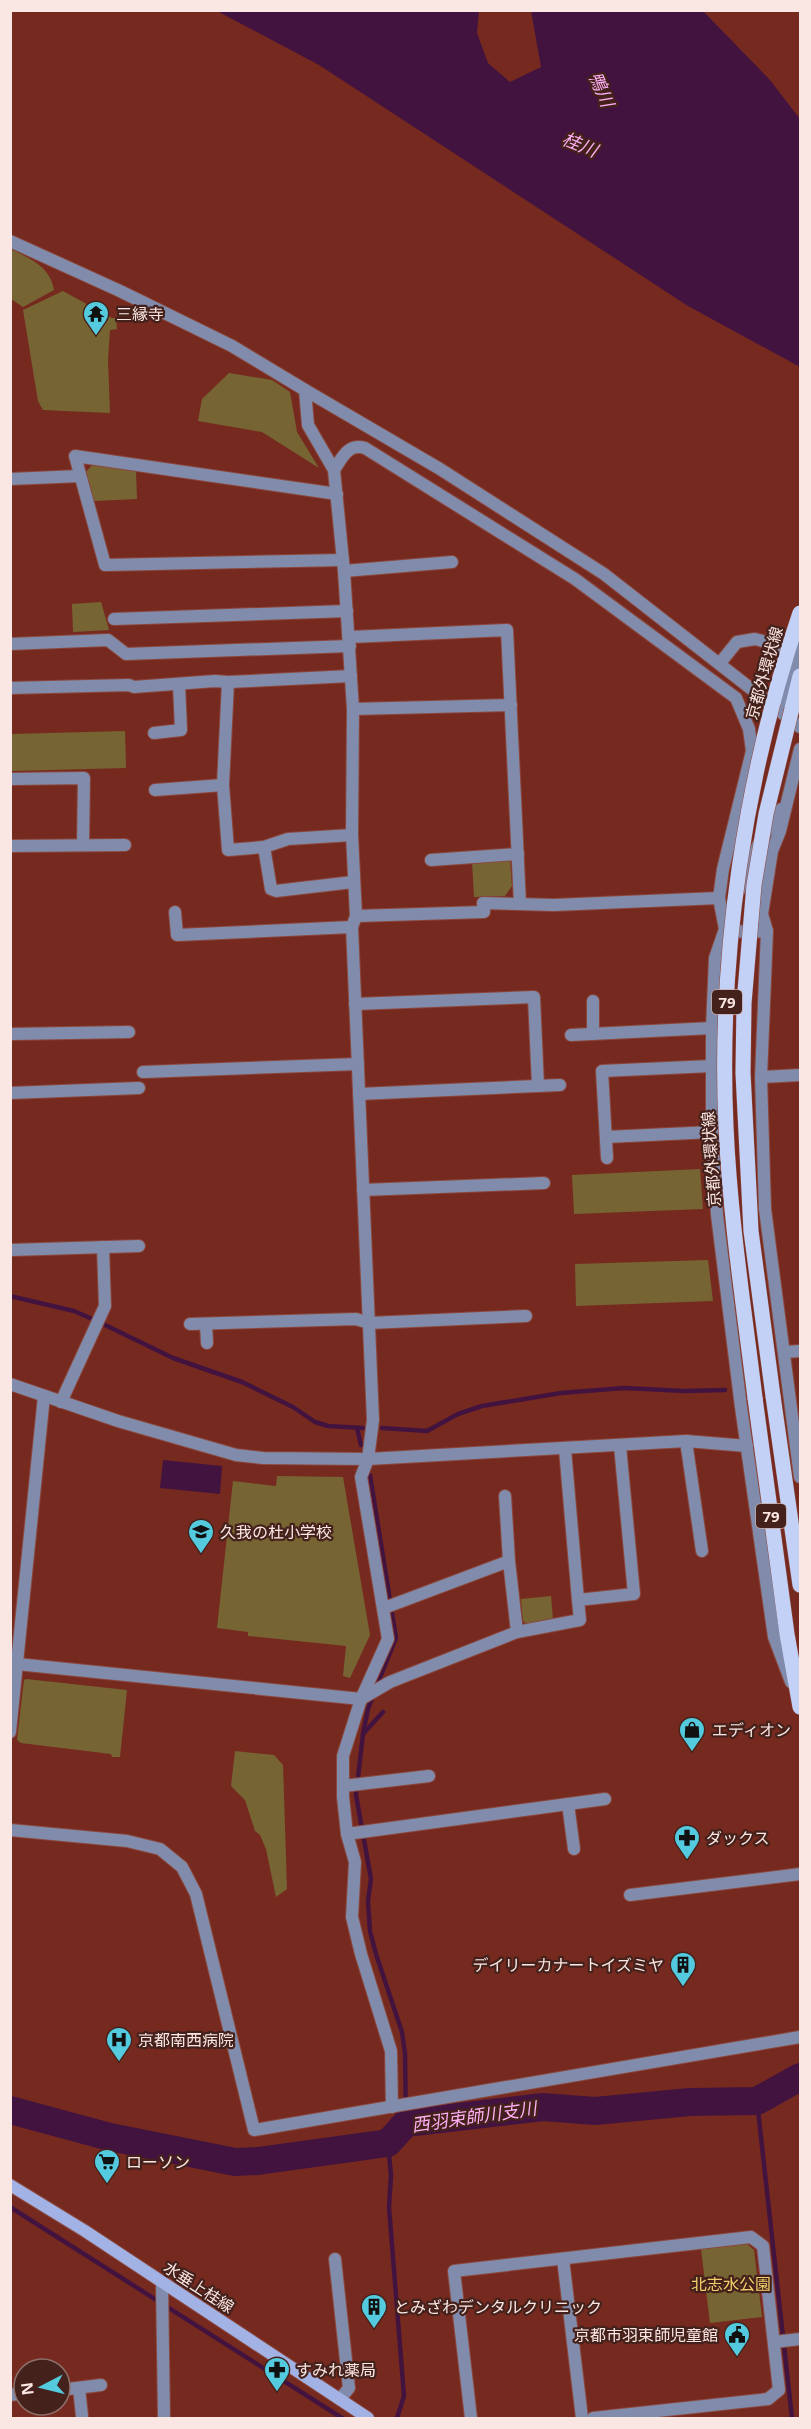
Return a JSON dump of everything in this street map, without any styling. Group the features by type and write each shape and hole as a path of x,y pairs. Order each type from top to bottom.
{"main road":[{"name":"京都外環状線","path":"801,613 789,647 766,731 746,822 735,901 727,1014 726,1127 732,1212 755,1398 787,1634 801,1708"},
{"name":"79","path":"801,676 766,813 754,885 744,1003 742,1073 751,1231 801,1585"},
{"name":"水垂上桂線","path":"10,2185 85,2231 368,2418"}],"street":[{"path":"10,241 120,291 232,346 440,469 604,574 720,663 783,706 801,727"},
{"path":"305,390 308,425 334,470 350,641 353,709 352,835 355,1004 373,1420 368,1459 362,1477 389,1606 388,1639 344,1756 353,1785 356,1832 352,1917 391,2051 394,2107"},
{"path":"334,470 348,449 354,446 365,448 575,579 736,698 749,729 752,752 723,869 719,898 725,929"},
{"path":"337,494 75,456 105,565 344,566 452,562"},
{"path":"10,479 80,476"},
{"path":"114,619 347,611"},
{"path":"10,644 108,640 126,654 507,630 520,904"},
{"path":"720,663 737,642 755,639 801,651"},
{"path":"783,706 801,644"},
{"path":"10,688 129,685 134,687 215,681 351,676"},
{"path":"228,682 223,785 228,850 264,847 288,839 352,835"},
{"path":"154,733 181,730 179,684"},
{"path":"353,709 511,705"},
{"path":"801,749 772,851 762,914 767,931 760,1077 765,1209 801,1477"},
{"path":"10,779 84,778 83,845"},
{"path":"155,790 223,785"},
{"path":"790,792 777,819 758,845 715,958 711,1066 717,1215 747,1446 774,1637 801,1708"},
{"path":"10,846 125,845"},
{"path":"264,847 271,889 276,891 353,882"},
{"path":"431,860 518,854"},
{"path":"175,912 177,934 484,912 483,903 613,903 719,898"},
{"path":"725,929 744,932 767,931"},
{"path":"355,1004 534,997 538,1086"},
{"path":"593,1001 593,1034"},
{"path":"571,1035 712,1028"},
{"path":"10,1034 129,1032"},
{"path":"143,1072 358,1064"},
{"path":"607,1158 602,1071 711,1066"},
{"path":"760,1077 801,1075"},
{"path":"359,1094 560,1085"},
{"path":"10,1093 139,1088"},
{"path":"606,1137 712,1132"},
{"path":"363,1190 544,1183"},
{"path":"10,1250 139,1246"},
{"path":"61,1402 105,1306 103,1247"},
{"path":"190,1324 356,1318 369,1323 526,1317"},
{"path":"206,1324 207,1343"},
{"path":"784,1352 801,1351"},
{"path":"10,1384 118,1421 236,1455 263,1458 368,1459 686,1441 747,1446"},
{"path":"10,1732 44,1396"},
{"path":"686,1441 702,1551"},
{"path":"578,1600 634,1594 620,1446"},
{"path":"17,1664 366,1696 382,1686 517,1632 580,1620 565,1449"},
{"path":"505,1496 517,1632"},
{"path":"389,1606 509,1561"},
{"path":"353,1785 429,1776"},
{"path":"356,1832 605,1799"},
{"path":"568,1804 574,1849"},
{"path":"10,1830 127,1841 160,1850 182,1867 196,1894 254,2130 801,2037"},
{"path":"630,1895 801,1874"},
{"path":"471,2418 454,2271 751,2237 763,2246 776,2342 778,2390 768,2399 593,2418"},
{"path":"335,2259 350,2388 340,2399"},
{"path":"563,2259 582,2418"},
{"path":"162,2283 164,2418"},
{"path":"776,2342 795,2340"},
{"path":"72,2389 101,2385"},
{"path":"80,2388 82,2416"}],"green space":[{"path":"11,249 44,269 54,290 23,307 11,299"},
{"path":"63,291 112,318 116,318 117,329 110,330 108,359 110,413 43,410 38,401 23,310"},
{"path":"229,373 272,380 290,392 297,432 319,468 262,432 198,421 202,399"},
{"path":"92,465 136,471 137,499 94,501 86,472"},
{"path":"101,602 109,630 73,632 72,604"},
{"path":"125,731 126,768 11,771 11,734"},
{"path":"510,859 512,886 505,896 474,897 472,861"},
{"path":"700,1169 703,1209 574,1214 572,1175"},
{"path":"708,1260 713,1301 576,1306 575,1264"},
{"path":"277,1476 343,1477 370,1635 350,1678 343,1676 346,1646 248,1636 248,1632 217,1628 233,1481 276,1486"},
{"path":"551,1596 553,1620 531,1627 523,1621 521,1599"},
{"path":"24,1680 127,1690 120,1757 21,1743 17,1740"},
{"path":"235,1751 274,1755 283,1765 287,1889 276,1897 266,1849 260,1835 255,1831 245,1800 231,1786"},
{"name":"北志水公園","path":"747,2244 754,2250 762,2317 710,2323 701,2249"}],"water":[{"path":"217,11 479,11 477,33 488,63 510,82 541,67 531,11 703,11 770,80 800,119 800,367 688,306 319,65"},
{"path":"163,1460 222,1466 220,1494 160,1488"}],"waterway":[{"path":"10,1296 74,1311 173,1358 242,1382 293,1407 315,1422 328,1426 363,1428"},
{"path":"382,1428 427,1431 458,1414 482,1406 561,1393 624,1388 725,1390"},
{"path":"357,1428 361,1445"},
{"path":"370,1475 396,1638 377,1685"},
{"path":"363,1734 373,1696"},
{"path":"383,1712 363,1734 356,1795 371,1879 368,1901 370,1931 402,2032 405,2053 406,2123"},
{"name":"西羽束師川支川","path":"10,2110 110,2137 235,2162 258,2161 388,2143 406,2123 543,2107 595,2111 690,2102 757,2101 800,2077"},
{"path":"757,2101 792,2418"},
{"path":"388,2143 391,2175 389,2207 404,2396 397,2418"},
{"path":"10,2207 342,2418"}],"place":[{"name":"三縁寺","path":"96,337"},
{"name":"久我の杜小学校","path":"201,1555"},
{"name":"エディオン","path":"692,1753"},
{"name":"ダックス","path":"687,1861"},
{"name":"デイリーカナートイズミヤ","path":"683,1988"},
{"name":"京都南西病院","path":"119,2063"},
{"name":"ローソン","path":"107,2185"},
{"name":"とみざわデンタルクリニック","path":"374,2330"},
{"name":"京都市羽束師児童館","path":"737,2358"},
{"name":"すみれ薬局","path":"277,2393"}],"water label":[{"name":"鴨川","path":"602,89"},
{"name":"桂川","path":"580,144"}]}
